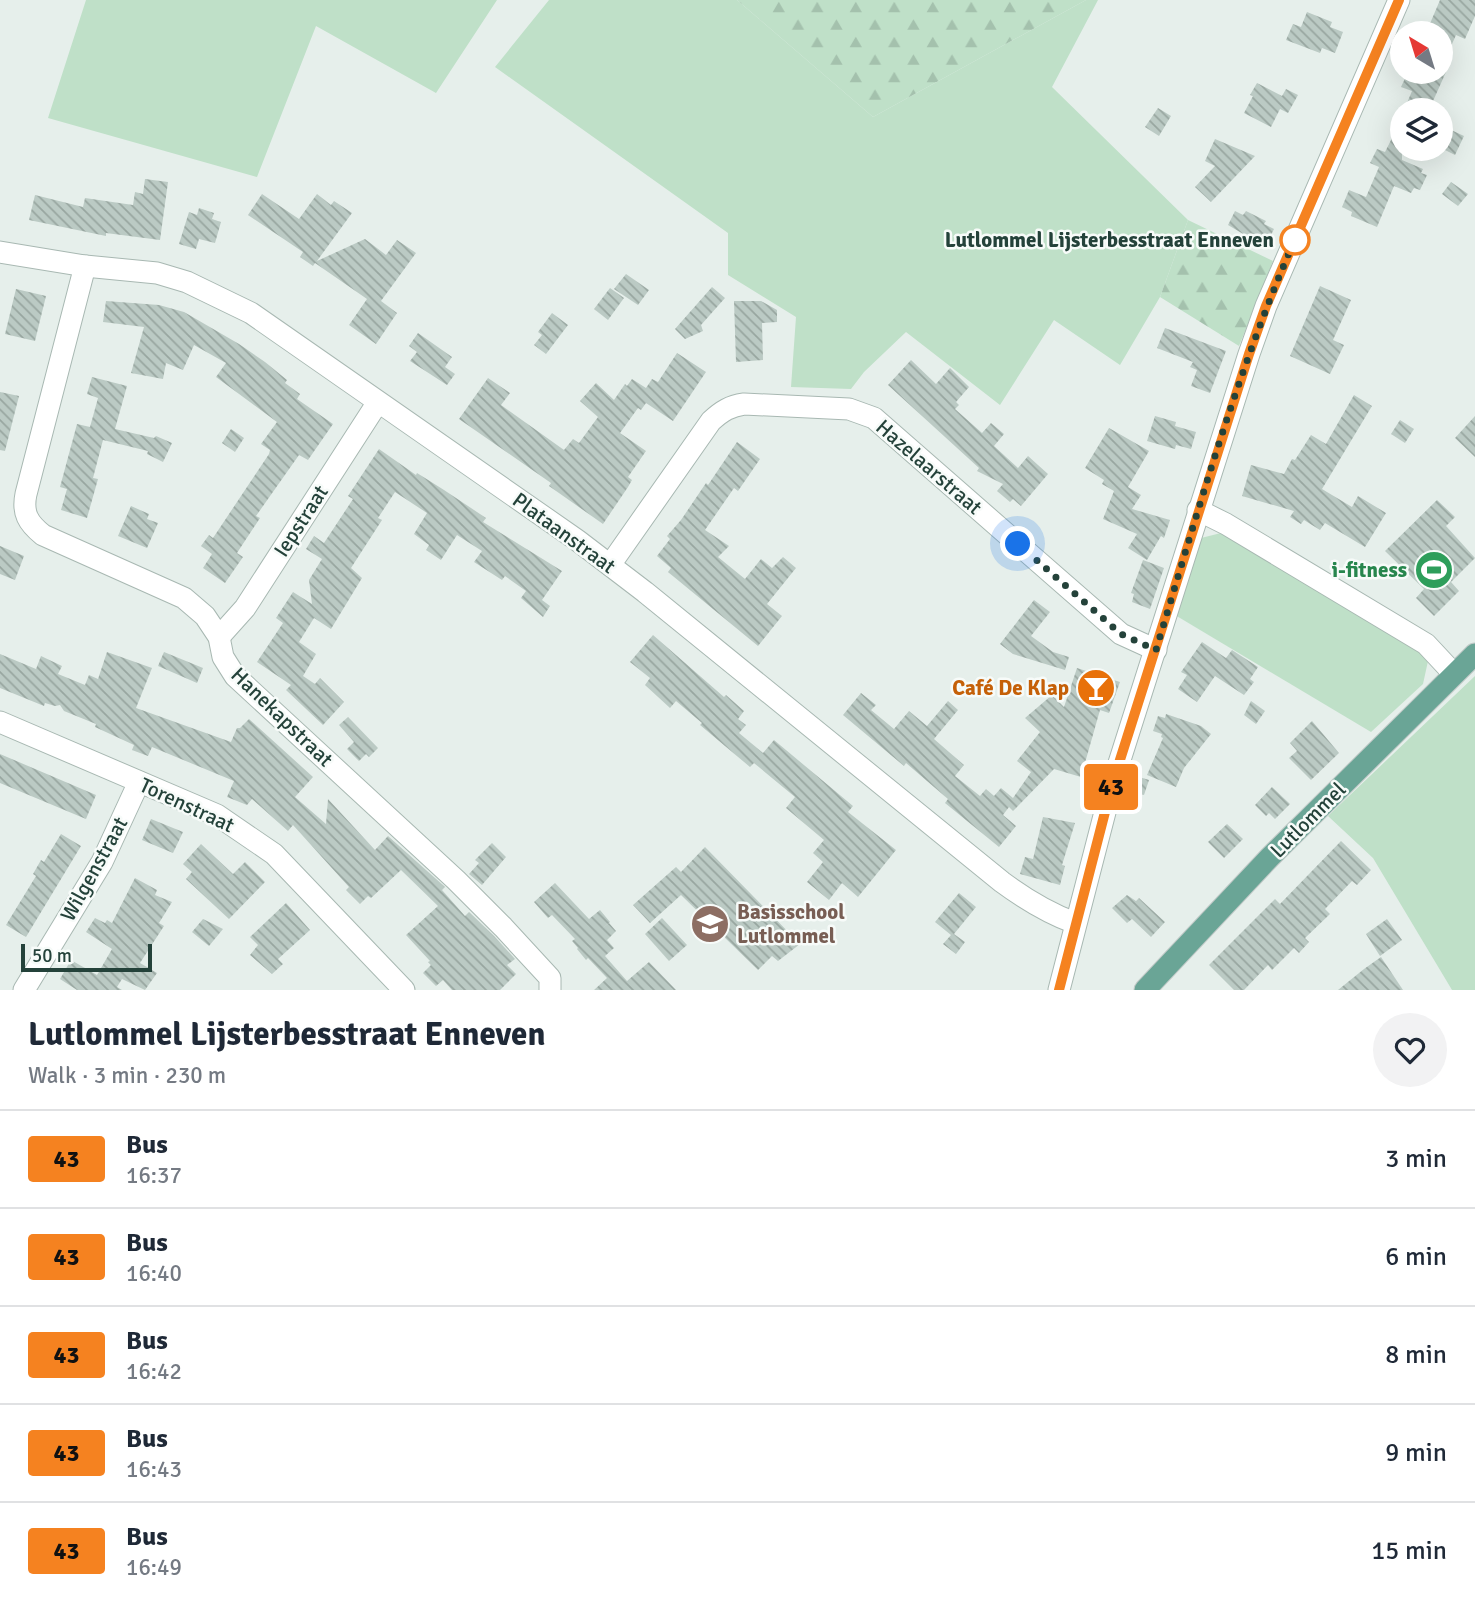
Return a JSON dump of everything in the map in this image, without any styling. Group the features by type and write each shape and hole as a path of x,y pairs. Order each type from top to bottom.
{"main road":[{"name":"Lutlommel","path":"1145,990 1270,858 1475,653"}],"street":[{"path":"1059,990 1112,785 1198,510 1266,306 1399,0"},
{"name":"Plataanstraat","path":"0,251 85,266 157,273 187,282 251,313 610,565 1002,882 1026,900 1075,923"},
{"name":"Hanekapstraat","path":"85,266 23,508 32,526 43,535 184,598 205,616 219,637 223,657 235,676 503,927 550,978 550,990"},
{"name":"Iepstraat","path":"219,637 245,608 378,402"},
{"name":"Hazelaarstraat","path":"610,565 711,421 721,412 731,406 744,404 849,409 874,418 1121,634 1156,650"},
{"path":"1198,510 1226,524 1426,644 1454,674"},
{"name":"Torenstraat","path":"0,722 217,815 274,854 404,990"},
{"name":"Wilgenstraat","path":"24,990 102,862 139,782"}],"green space":[{"path":"86,0 497,0 436,93 316,26 257,177 48,118"},
{"path":"549,0 737,0 873,117 1086,0 1098,0 1052,87 1188,220 1160,297 1120,365 1054,320 1000,405 906,332 864,372 851,389 791,387 796,317 728,275 728,233 495,67"},
{"path":"737,0 1086,0 873,117"},
{"path":"1188,220 1273,261 1239,346 1160,297"},
{"path":"1221,533 1420,652 1428,661 1423,684 1371,732 1175,615 1197,539"},
{"path":"1475,676 1475,990 1452,990 1373,858 1328,816"}],"building":[{"path":"1440,0 1475,0 1475,16 1465,39 1456,35 1453,42 1453,21 1431,21"},
{"path":"1307,12 1332,22 1330,27 1343,32 1335,53 1322,48 1320,53 1286,40 1293,24 1301,27"},
{"path":"1257,83 1282,96 1286,89 1298,95 1288,113 1280,109 1271,127 1244,113"},
{"path":"1402,84 1441,84 1434,98 1409,98 1412,91 1401,87"},
{"path":"1158,108 1171,116 1159,136 1145,127"},
{"path":"1453,131 1464,136 1455,155 1453,154"},
{"path":"1215,139 1255,156 1211,202 1195,187 1215,166 1205,161"},
{"path":"1390,142 1390,161 1404,161 1423,169 1421,173 1427,175 1420,190 1414,188 1411,193 1394,186 1377,227 1351,216 1352,212 1342,207 1349,190 1366,197 1379,167 1370,163 1377,149 1385,152"},
{"path":"145,179 168,182 160,240 106,233 106,236 29,220 35,195 83,207 85,198 133,205 135,192 143,194"},
{"path":"1451,182 1468,194 1458,206 1442,194"},
{"path":"262,194 299,219 317,194 331,205 334,201 352,213 317,261 365,239 386,255 397,240 416,253 381,301 397,313 376,344 349,325 367,299 315,263 313,266 300,257 303,252 248,215"},
{"path":"199,208 214,213 212,219 221,222 215,243 199,239 196,249 179,244 189,212 197,215"},
{"path":"1235,211 1243,215 1246,211 1266,221 1264,224 1274,229 1265,247 1228,225"},
{"path":"626,274 649,290 638,305 614,289"},
{"path":"1320,286 1351,300 1333,340 1344,345 1330,374 1290,356"},
{"path":"712,287 725,298 701,325 703,331 685,339 675,329"},
{"path":"610,288 624,298 608,320 594,309"},
{"path":"16,289 46,296 35,341 5,334"},
{"path":"106,301 159,305 184,312 265,362 300,394 297,399 333,424 308,460 299,455 256,516 260,518 237,553 243,557 225,583 203,568 212,554 201,546 209,535 213,538 269,454 270,450 261,444 277,422 216,377 226,363 194,345 183,370 166,363 163,379 131,373 144,327 103,322"},
{"path":"734,301 761,301 777,310 777,322 762,323 763,360 736,362"},
{"path":"552,313 568,325 546,354 534,345 542,335 538,332"},
{"path":"1165,328 1226,351 1210,393 1191,386 1197,370 1190,367 1193,362 1157,348"},
{"path":"418,333 452,357 445,367 455,374 447,385 410,361 417,352 409,346"},
{"path":"677,353 706,372 673,421 646,403 641,410 638,408 620,433 646,451 628,477 632,480 628,487 603,524 549,486 551,483 459,419 488,378 510,393 501,405 564,450 573,439 579,443 598,417 580,401 596,383 614,400 632,379 646,388 652,379 658,382"},
{"path":"911,360 936,384 950,368 969,387 956,402 959,405 955,409 982,433 991,423 1004,434 994,446 1018,468 1028,456 1048,474 1021,506 1013,499 1010,502 997,491 1003,484 977,471 979,468 888,385"},
{"path":"92,377 127,386 115,429 154,438 156,436 172,443 163,462 147,454 148,451 103,440 93,478 98,479 87,518 61,510 67,489 60,487 77,424 90,427 98,398 87,394"},
{"path":"0,392 19,396 5,451 0,450"},
{"path":"1354,395 1372,406 1322,489 1352,507 1358,496 1386,513 1365,547 1325,523 1320,530 1304,520 1301,524 1290,517 1294,511 1242,496 1251,465 1284,474 1311,435 1326,444"},
{"path":"1155,416 1196,432 1191,449 1176,445 1175,449 1147,441"},
{"path":"1475,416 1475,457 1455,438"},
{"path":"1400,420 1414,429 1405,443 1391,434"},
{"path":"1109,428 1149,451 1128,487 1141,495 1132,509 1170,520 1164,538 1161,536 1147,560 1128,548 1137,534 1103,519 1114,491 1102,484 1104,480 1085,468"},
{"path":"231,429 244,438 235,452 222,443"},
{"path":"737,442 760,459 738,491 734,488 705,530 729,546 718,557 745,579 761,559 772,568 783,557 796,568 767,604 782,616 758,646 668,572 671,568 657,556 670,539 667,536 706,483 708,485"},
{"path":"379,449 486,518 483,522 562,571 542,600 550,606 543,617 521,598 526,591 505,576 502,580 474,562 482,551 457,535 441,560 426,550 429,545 414,534 427,513 395,492 378,518 382,520 351,568 362,578 331,629 314,618 299,642 316,654 303,676 315,684 320,678 344,702 323,725 286,690 291,685 257,662 283,623 276,618 293,592 312,604 309,580 322,559 306,549 314,536 324,543 353,499 348,496"},
{"name":"i-fitness","path":"1437,500 1455,517 1446,526 1475,558 1451,582 1459,591 1434,616 1416,598 1424,589 1385,551"},
{"path":"131,506 149,514 147,519 158,523 147,548 118,536"},
{"path":"0,546 24,556 15,580 0,574"},
{"path":"1143,560 1164,568 1150,609 1132,602 1134,594 1131,593"},
{"path":"1034,600 1050,612 1031,636 1053,652 1069,657 1065,670 1013,654 1000,644"},
{"path":"653,635 744,711 738,719 746,725 739,733 763,753 774,740 853,806 848,812 896,850 858,897 842,883 829,900 807,882 823,862 813,853 824,840 786,808 795,797 754,763 750,767 676,701 670,708 645,685 650,678 630,662"},
{"path":"1202,642 1226,658 1232,650 1258,667 1250,679 1254,682 1244,695 1215,676 1197,702 1178,689 1187,675 1181,672"},
{"path":"107,652 152,668 136,708 231,742 237,728 249,719 313,777 295,797 326,824 328,799 375,850 388,836 445,887 442,890 465,916 469,912 494,936 515,959 507,965 516,974 500,990 452,990 443,980 436,986 423,973 431,965 428,962 430,961 406,935 438,906 401,870 371,898 368,896 360,904 346,890 349,887 293,825 288,831 252,799 247,805 227,797 234,781 152,747 148,756 132,750 134,745 95,727 96,724 64,711 60,705 45,703 44,706 0,688 0,654 36,669 41,656 62,666 58,674 85,685 89,675 98,679"},
{"path":"164,652 203,668 197,683 158,666"},
{"path":"1077,668 1120,682 1109,713 1100,710 1081,777 1054,769 1013,811 1009,807 1003,815 1016,826 999,847 945,803 948,799 906,763 904,766 843,715 861,693 876,705 871,710 894,729 909,711 927,726 948,701 958,710 934,739 964,765 955,776 980,796 986,789 994,796 1001,788 1013,798 1031,772 1017,761 1040,732 1025,718 1052,695 1064,707"},
{"path":"1251,701 1265,711 1256,724 1244,715"},
{"path":"1166,714 1201,726 1211,734 1184,768 1176,787 1147,775 1163,738 1162,734 1153,731 1158,716 1165,718"},
{"path":"348,717 378,748 369,757 366,754 359,761 347,749 354,742 339,725"},
{"path":"1312,721 1339,753 1311,780 1289,758 1297,751 1290,743"},
{"path":"0,754 96,795 86,819 0,783"},
{"path":"1136,776 1149,780 1144,795 1131,791"},
{"path":"1272,787 1290,804 1275,819 1269,813 1266,816 1255,805"},
{"path":"1043,817 1075,823 1062,865 1065,866 1060,885 1020,874 1025,857 1033,859"},
{"path":"151,819 183,832 173,853 142,840"},
{"path":"1227,824 1243,839 1224,858 1208,842"},
{"path":"61,834 81,846 26,937 6,925 36,876 33,874 41,860 44,862"},
{"path":"1341,841 1371,870 1357,885 1352,881 1325,909 1330,914 1305,938 1309,942 1299,953 1294,948 1272,970 1268,965 1244,990 1234,990 1209,965 1275,899 1280,904"},
{"path":"492,843 506,857 482,885 469,874 479,863 475,860"},
{"path":"201,844 233,874 245,862 265,882 229,919 186,879 192,872 183,864"},
{"path":"705,847 800,944 778,961 772,956 758,970 681,895 650,923 633,905 676,867 681,872"},
{"path":"135,878 157,890 155,895 172,902 159,923 164,926 140,963 157,973 145,990 122,979 117,987 122,990 77,990 60,979 71,960 97,975 112,949 86,932 95,918 112,923"},
{"path":"555,883 589,919 600,910 610,922 599,931 609,923 616,931 607,940 614,948 605,956 627,981 649,962 676,990 594,990 607,978 588,958 586,960 572,941 575,939 552,915 548,918 534,902"},
{"path":"959,893 976,907 954,934 965,942 956,954 943,944 951,935 935,922"},
{"path":"1127,895 1136,901 1139,898 1165,922 1151,937 1132,919 1127,923 1112,908"},
{"path":"286,903 310,930 278,959 283,964 272,974 250,955 258,945 250,937"},
{"path":"662,918 687,945 669,961 645,934"},
{"path":"203,919 223,929 209,946 192,932"},
{"path":"1387,919 1402,940 1380,956 1366,934"},
{"path":"1381,957 1403,990 1338,990 1364,969"}],"bus line":[{"name":"43","path":"1059,990 1112,785 1249,354 1266,306 1399,0"}],"place":[{"name":"Lutlommel Lijsterbesstraat Enneven","path":"1295,240"},
{"name":"i-fitness","path":"1434,570"},
{"name":"Café De Klap","path":"1096,688"},
{"name":"Basisschool Lutlommel","path":"710,924"}],"route":[{"path":"1018,544 1121,634 1156,650 1249,354 1266,306 1296,237 1295,240"}]}
